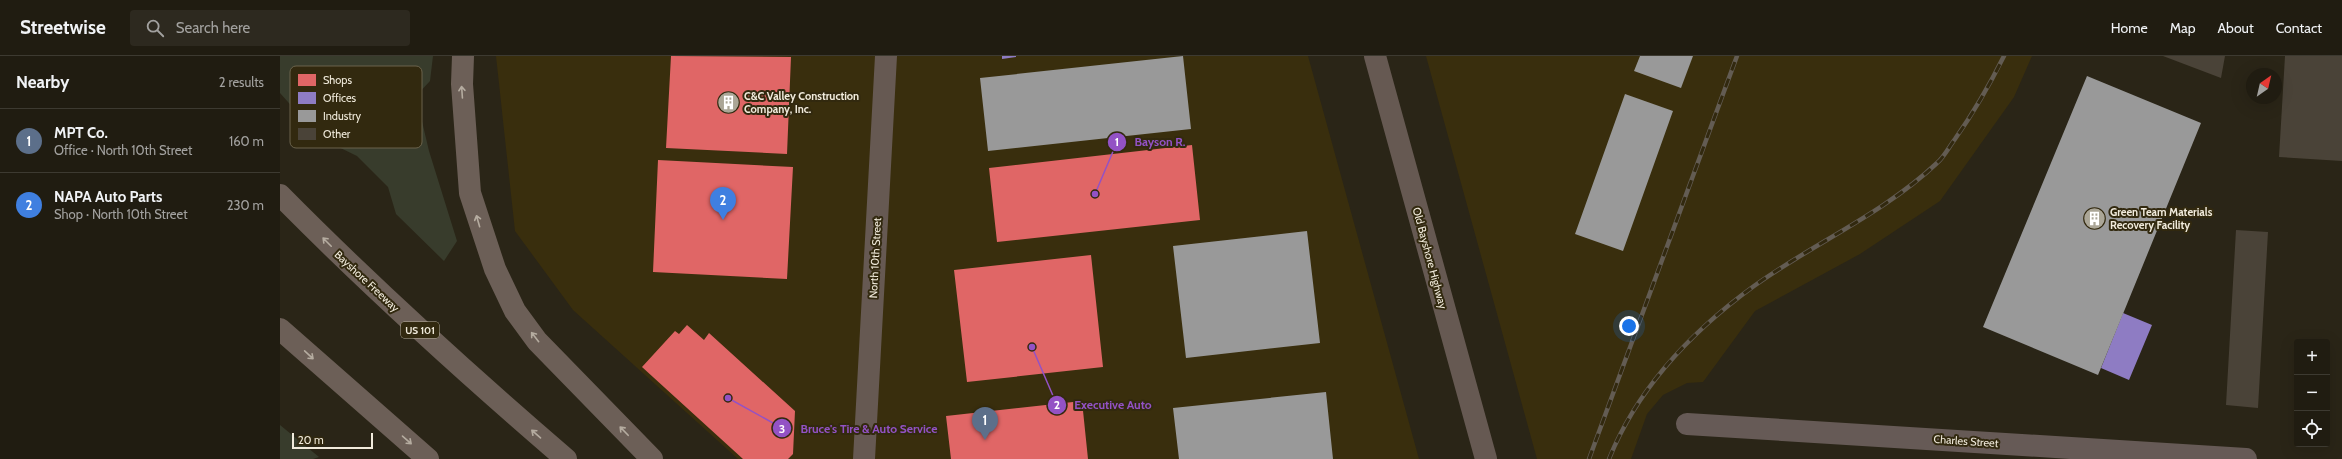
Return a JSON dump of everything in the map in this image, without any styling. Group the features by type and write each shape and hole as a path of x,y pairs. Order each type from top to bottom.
{"highway":[{"path":"463,56 462,84 470,193 495,269 515,311 537,341 652,459"},
{"name":"Bayshore Freeway","path":"280,195 359,274 501,403 566,459"},
{"path":"280,329 428,459"}],"main road":[{"name":"North 10th Street","path":"864,459 886,56"},
{"name":"Old Bayshore Highway","path":"1375,56 1486,459"}],"street":[{"name":"Charles Street","path":"1687,424 2091,454 2246,459"}],"shaded area":[{"path":"496,56 1308,56 1419,459 738,459 573,310 515,231"},
{"path":"1426,56 2032,56 2014,97 1940,201 1860,254 1755,311 1703,382 1687,383 1663,395 1647,414 1631,459 1537,459"}],"green space":[{"path":"280,56 433,56 430,81 422,90 422,66 290,66 290,104 280,93"},
{"path":"422,121 429,151 457,241 444,261 396,214 388,187 357,156 341,148 422,148"},
{"path":"280,425 319,457 313,459 280,459"}],"building: Shops":[{"name":"C&C Valley Construction Company, Inc.","path":"671,56 791,57 787,154 666,148"},
{"path":"1192,145 1200,220 997,242 989,168"},
{"path":"658,160 793,167 787,279 653,272"},
{"path":"1091,255 1103,367 967,382 954,270"},
{"path":"687,325 704,340 709,333 795,411 793,454 788,459 743,459 642,367 675,331 679,334"},
{"path":"1082,401 1088,459 951,459 946,416"}],"building: Offices":[{"path":"1002,56 1016,56 1016,57 1002,59"},
{"path":"2123,313 2152,325 2129,380 2101,368"}],"building: Industry":[{"path":"1183,56 1191,129 988,151 980,78"},
{"path":"1640,56 1693,56 1681,88 1634,71"},
{"name":"Green Team Materials Recovery Facility","path":"2087,76 2201,123 2098,375 1983,327"},
{"path":"1625,94 1673,111 1623,251 1575,234"},
{"path":"1307,231 1320,343 1186,358 1173,246"},
{"path":"1326,392 1333,459 1179,459 1173,408"}],"building: Other":[{"path":"2163,56 2225,56 2221,78"},
{"path":"2285,56 2342,56 2342,161 2279,157"},
{"path":"2236,230 2268,232 2258,408 2226,405"}],"railway":[{"path":"1589,459 1737,56"},
{"path":"1609,459 1621,433 1651,384 1669,362 1709,322 1731,303 1777,270 1894,198 1940,161 1975,109 2004,56"}],"place":[{"name":"C&C Valley Construction Company, Inc.","path":"729,102"},
{"name":"Bayson R.","path":"1095,194"},
{"name":"Green Team Materials Recovery Facility","path":"2095,218"},
{"name":"NAPA Auto Parts","path":"723,220"},
{"name":"Executive Auto","path":"1032,347"},
{"name":"Bruce's Tire & Auto Service","path":"728,398"},
{"name":"MPT Co.","path":"985,440"}]}
